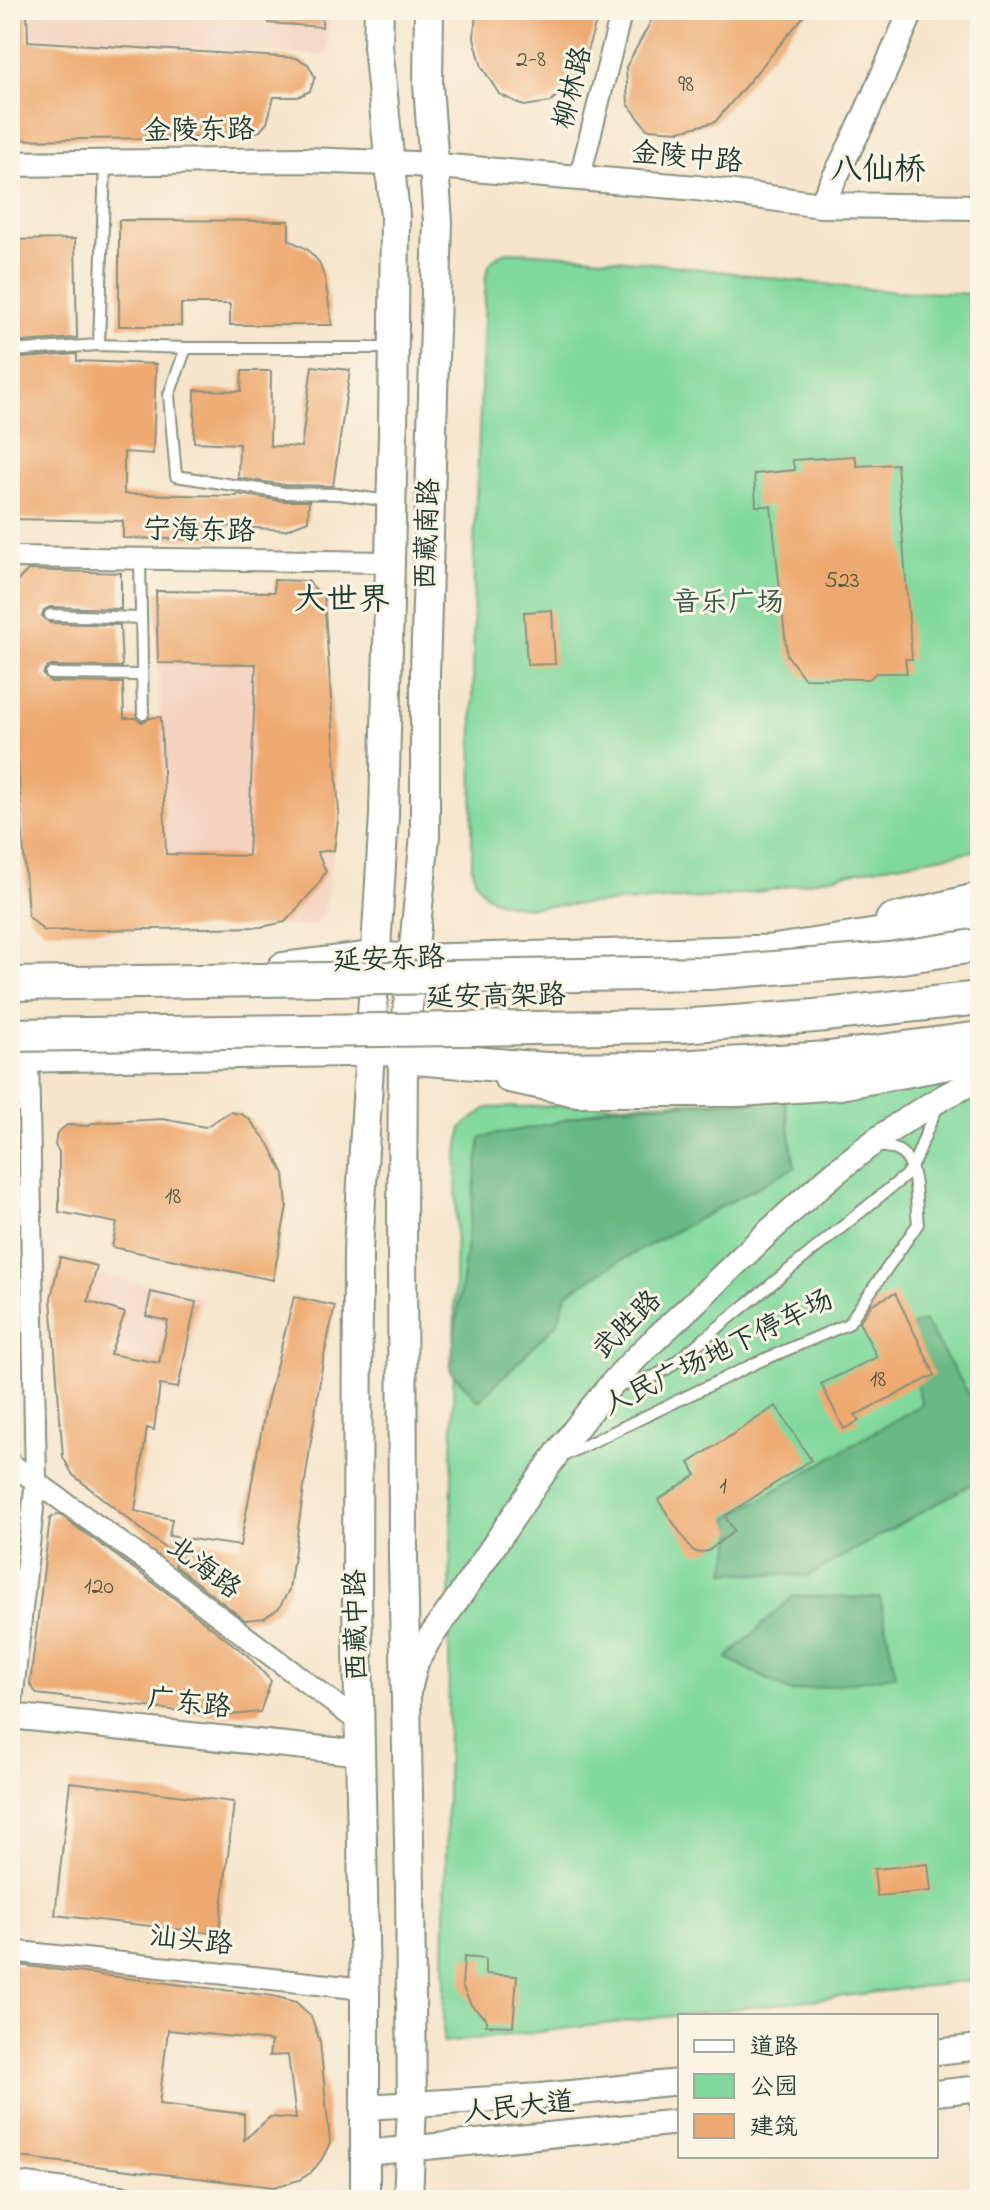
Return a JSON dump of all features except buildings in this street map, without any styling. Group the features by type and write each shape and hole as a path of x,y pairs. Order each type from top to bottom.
{"highway":[{"path":"769,952 980,919"},
{"path":"10,984 709,973 889,959 980,945"},
{"name":"延安高架路","path":"10,1001 297,1002 629,996 836,984 980,966"},
{"name":"延安高架路","path":"16,1049 680,1026 815,1016 980,998"},
{"path":"404,1054 546,1069 658,1068 829,1058 980,1038"}],"main road":[{"name":"西藏南路","path":"370,1050 384,815 394,348 395,216 378,46 379,10"},
{"name":"西藏南路","path":"404,1054 425,836 425,673 438,222 428,85 429,10"},
{"name":"延安东路","path":"769,952 980,898"},
{"name":"延安东路","path":"10,977 209,976 374,957 413,960 769,952 980,939"},
{"path":"404,1054 475,1041 763,1030 980,1006"},
{"path":"16,1049 370,1050 404,1054 578,1091 710,1091 840,1084 980,1058"},
{"name":"西藏中路","path":"365,2200 358,1250 370,1050"},
{"name":"西藏中路","path":"404,1054 402,1328 412,2105 408,2200"}],"street":[{"name":"柳林路","path":"579,180 622,10"},
{"path":"821,205 862,123 912,10"},
{"name":"金陵东路","path":"10,164 306,160 388,163"},
{"name":"金陵中路","path":"388,163 697,188 821,205 980,207"},
{"name":"宁海东路","path":"10,557 388,562"},
{"path":"10,1717 28,1575 36,1480 16,1049"},
{"name":"武胜路","path":"407,1696 416,1662 429,1639 606,1390 766,1235 858,1153 875,1139 980,1079"},
{"name":"北海路","path":"10,1463 360,1723"},
{"name":"广东路","path":"10,1717 362,1753"},
{"name":"汕头路","path":"10,1951 365,1989"},
{"path":"938,2052 980,2047"},
{"name":"人民大道","path":"366,2107 678,2082"},
{"path":"938,2093 977,2088"},
{"name":"人民大道","path":"365,2153 678,2122"},
{"path":"10,2184 136,2200"}],"lane":[{"path":"99,345 105,163"},
{"path":"10,351 99,345 394,348"},
{"path":"186,348 169,395 176,476 284,493 339,494 390,501"},
{"path":"140,560 143,714"},
{"path":"50,615 141,618"},
{"path":"51,674 142,675"},
{"path":"606,1390 655,1376 668,1368 821,1246 911,1168 936,1109 946,1096"},
{"path":"858,1153 890,1146 900,1149 911,1168"},
{"name":"人民广场地下停车场","path":"550,1465 570,1452 758,1362 848,1324 918,1224 911,1168"},
{"path":"977,2088 980,2130"}],"shaded area":[{"path":"31,10 330,10 327,56 31,36"},
{"name":"大世界","path":"274,580 307,581 324,598 339,813 325,910 314,925 168,929 156,591 274,592"},
{"path":"60,1256 97,1266 96,1274 202,1297 182,1394 108,1379 118,1356 111,1353 125,1313 75,1296 73,1303 51,1297"}],"green space":[{"name":"音乐广场","path":"508,252 639,262 872,290 980,294 980,850 719,897 529,907 500,902 479,886 472,866 474,548 486,275 493,259"},
{"path":"980,1077 980,1980 443,2043 457,1158 462,1127 487,1108 799,1098"},
{"path":"785,1100 795,1167 614,1264 566,1294 558,1322 479,1401 450,1370 481,1137 550,1124 608,1107"},
{"path":"924,1321 980,1412 980,1479 808,1576 725,1572 734,1533 728,1518 922,1404 901,1330"},
{"path":"793,1596 880,1598 896,1675 791,1692 727,1658"}],"district":[{"name":"八仙桥","path":"878,171"},
{"name":"大世界","path":"342,601"}]}
